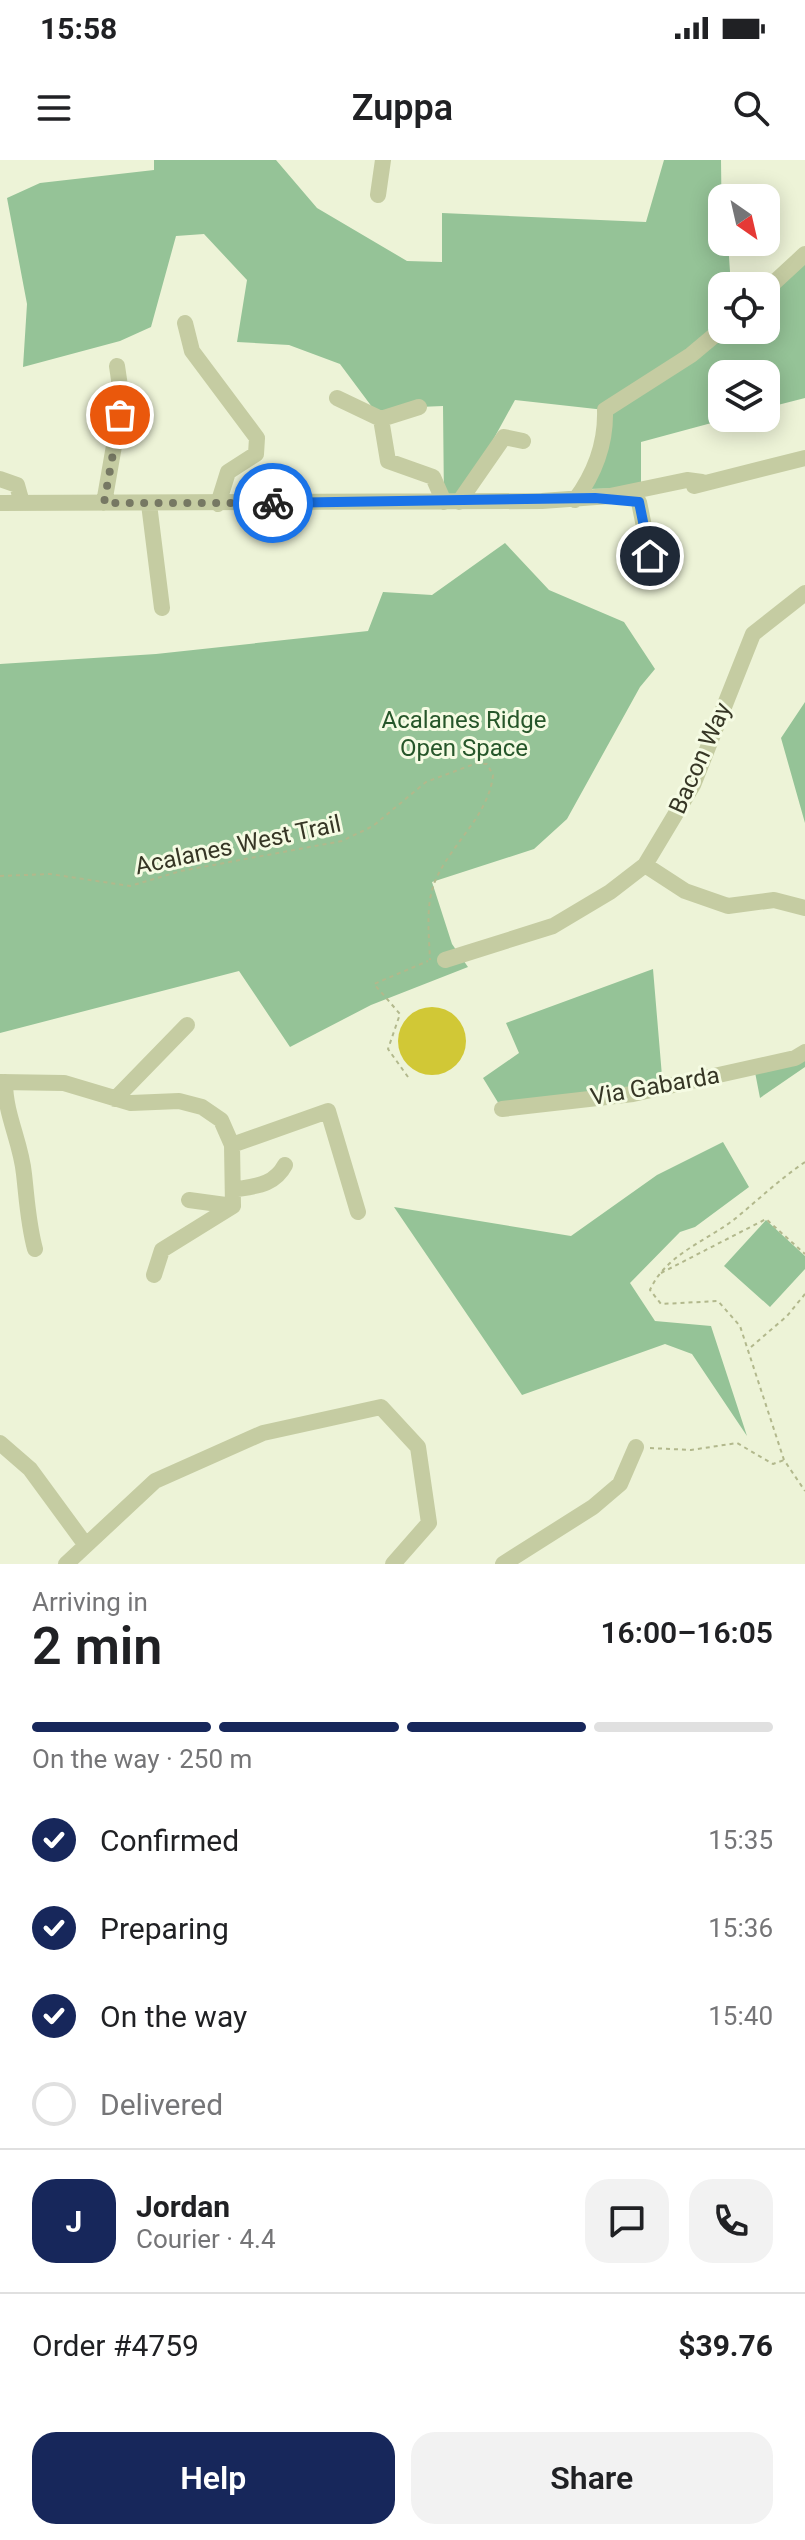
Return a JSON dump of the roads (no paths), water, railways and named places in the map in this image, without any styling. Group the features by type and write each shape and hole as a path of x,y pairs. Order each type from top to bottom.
{"street":[{"path":"378,195 383,160"},
{"path":"780,277 805,254"},
{"path":"185,323 192,351 257,438 256,454 228,472 218,504"},
{"path":"575,500 589,481 599,452 605,428 605,410 708,341"},
{"path":"104,503 122,400 117,366"},
{"path":"337,398 381,419 419,407"},
{"path":"381,419 388,461 433,477 452,502"},
{"path":"452,502 504,437 523,441"},
{"path":"595,498 639,502 702,482 805,458"},
{"path":"0,479 17,485 22,503"},
{"path":"0,503 575,500 687,480 702,482"},
{"path":"639,502 650,556"},
{"path":"149,504 162,608"},
{"name":"Bacon Way","path":"438,960 553,926 610,892 645,865 693,785 753,634 805,593"},
{"path":"645,865 685,891 728,906 774,900 805,908"},
{"path":"115,1099 187,1025"},
{"name":"Via Gabarda","path":"502,1109 633,1094 795,1058 805,1052"},
{"path":"35,1249 26,1218 24,1175 5,1108 2,1082 64,1083 131,1103 179,1101 202,1107 221,1120 232,1145 233,1198"},
{"path":"232,1145 328,1111 358,1212"},
{"path":"154,1275 162,1250 233,1198 279,1177 285,1165"},
{"path":"189,1200 233,1198"},
{"path":"66,1564 155,1481 263,1433 381,1407 418,1447 429,1523 395,1563"},
{"path":"0,1443 30,1469 85,1544"},
{"path":"503,1564 593,1507 620,1484 636,1447"}],"park label":[{"name":"Acalanes Ridge Open Space","path":"464,734"}]}
